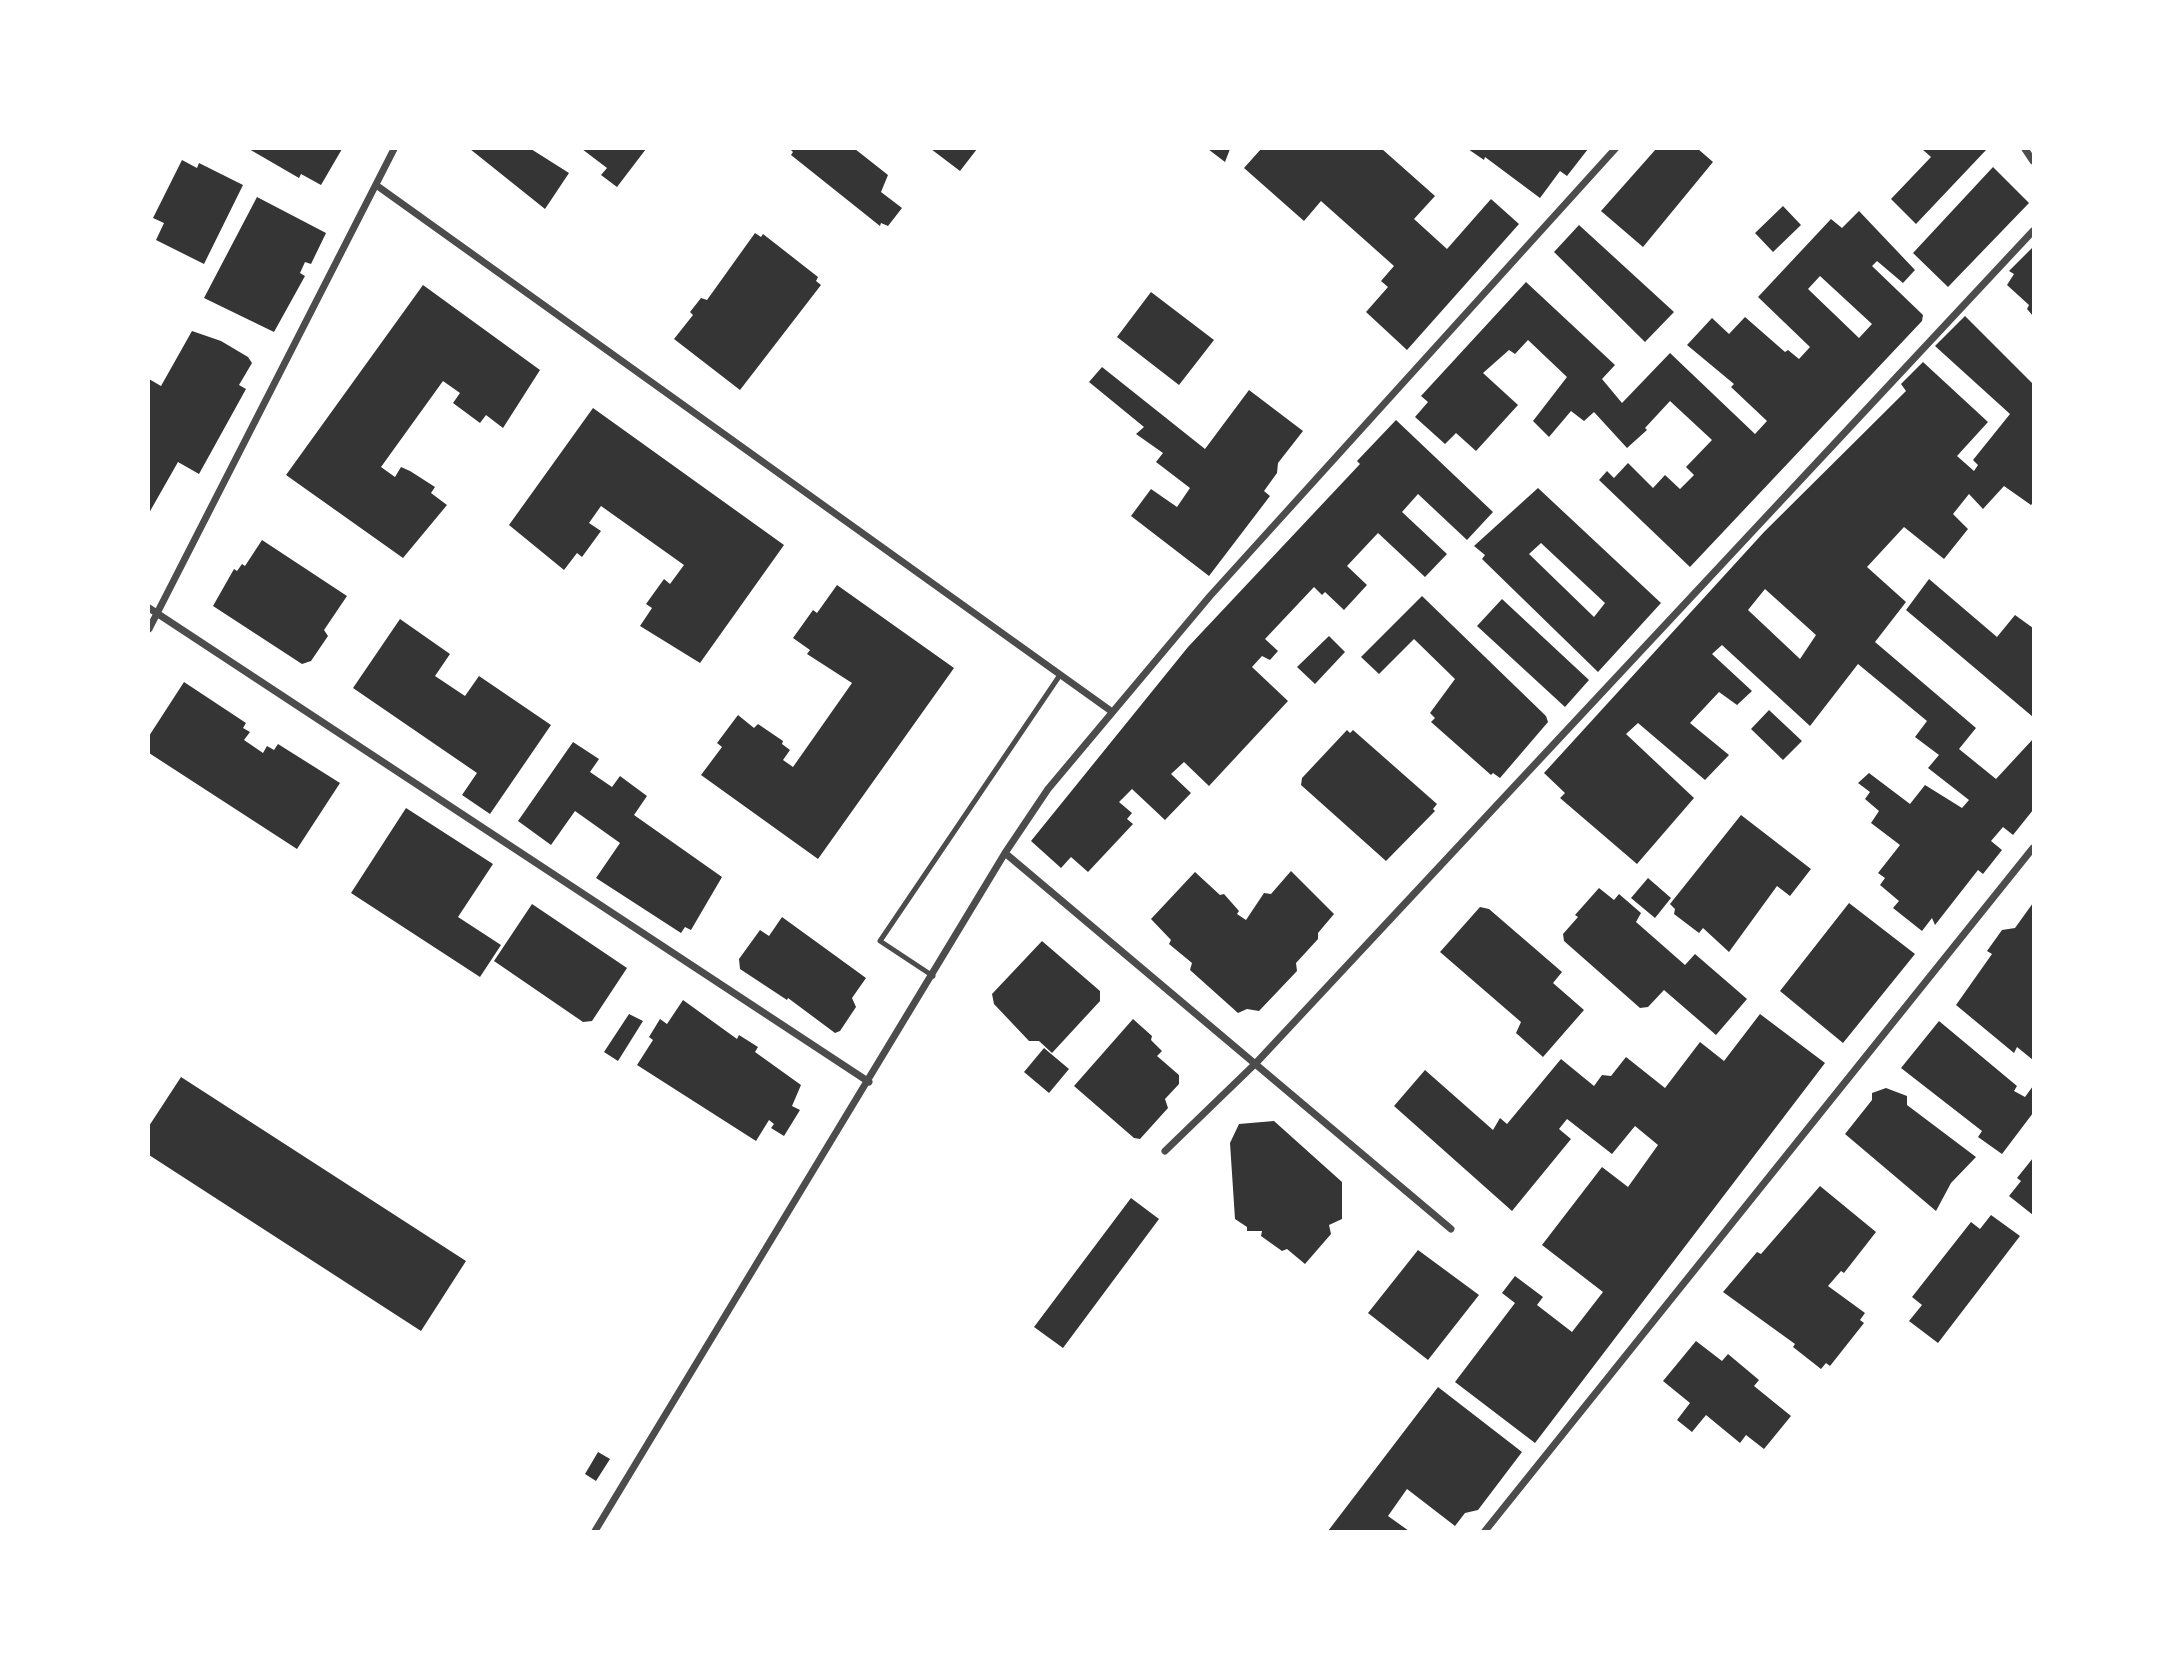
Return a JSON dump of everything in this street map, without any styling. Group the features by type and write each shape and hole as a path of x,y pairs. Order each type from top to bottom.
{"street":[{"path":"149,629 394,149"},
{"path":"596,1531 1005,853 1048,789 1111,711 1344,445 1615,149"},
{"path":"2025,149 2033,161"},
{"path":"376,185 1111,711"},
{"path":"1165,1151 1256,1063 2033,231"},
{"path":"149,608 869,1082"},
{"path":"1485,1531 2033,848"},
{"path":"1005,853 1451,1229"}],"lane":[{"path":"933,976 880,941 1060,675"}],"building":[{"path":"249,149 342,149 321,185 301,174 299,178"},
{"path":"470,149 531,149 569,173 545,209"},
{"path":"582,149 646,149 617,187 601,175 607,168"},
{"path":"790,149 855,149 888,175 881,192 902,208 888,226 881,223 880,226 791,155 793,152"},
{"path":"931,149 977,149 960,171"},
{"path":"1208,149 1230,149 1225,162"},
{"path":"1261,149 1382,149 1435,196 1414,219 1447,249 1491,199 1519,224 1407,350 1366,312 1388,287 1381,281 1394,266 1321,201 1304,221 1244,168"},
{"path":"1468,149 1588,149 1567,176 1560,171 1540,198 1485,157 1484,160"},
{"path":"1656,149 1698,149 1713,162 1643,247 1601,211"},
{"path":"1922,149 1987,149 1916,224 1891,199 1931,157"},
{"path":"182,160 197,168 199,163 243,185 204,264 156,240 164,223 153,218"},
{"path":"1993,167 2029,203 1948,287 1913,253"},
{"path":"257,197 326,233 311,264 305,262 300,273 305,276 274,332 204,298"},
{"path":"1783,206 1801,225 1773,252 1755,233"},
{"path":"1859,211 1915,270 1903,283 1877,261 1872,266 1923,315 1922,321 1690,567 1599,480 1607,471 1614,478 1628,463 1653,488 1665,475 1680,489 1694,475 1686,467 1712,440 1670,401 1645,428 1647,430 1627,448 1594,412 1584,421 1571,411 1549,437 1533,421 1567,377 1528,340 1515,354 1509,350 1483,373 1518,405 1476,451 1456,433 1445,444 1415,417 1428,402 1421,396 1526,282 1615,365 1602,379 1622,403 1670,353 1755,434 1767,421 1731,387 1734,384 1687,345 1712,318 1729,334 1745,317 1785,352 1788,350 1799,359 1810,347 1758,297 1831,219 1842,228","holes":["1820,276 1872,324 1859,338 1808,289"]},
{"path":"1579,225 1674,312 1645,342 1554,252"},
{"path":"755,233 761,237 763,234 818,277 816,281 821,285 740,390 674,339 693,315 690,312 701,298 707,300"},
{"path":"2033,247 2033,316 2027,309 2029,305 2007,285 2014,274 2009,271"},
{"path":"423,285 540,370 503,428 486,415 480,423 453,403 460,393 443,381 381,467 395,477 401,467 410,471 435,487 431,493 447,505 403,558 286,475"},
{"path":"1151,292 1214,340 1179,385 1117,337"},
{"path":"1965,316 2033,384 2033,503 2031,505 2004,486 1983,509 1969,494 1953,514 1968,529 1944,559 1904,527 1867,567 1906,602 1875,642 1976,728 1959,749 1996,779 2033,739 2033,810 2013,835 2003,827 1991,841 2002,850 1983,874 1978,870 1935,925 1932,918 1922,931 1893,908 1899,901 1880,885 1885,878 1878,873 1900,845 1871,823 1879,811 1865,799 1870,792 1858,783 1869,773 1910,804 1925,785 1962,808 1969,800 1928,768 1939,755 1915,737 1927,721 1858,664 1810,726 1722,645 1712,654 1752,691 1737,705 1719,692 1690,723 1729,755 1705,780 1638,723 1626,734 1694,798 1637,864 1560,798 1565,793 1544,773 1764,532 1906,391 1901,384 1923,362 1988,422 1957,456 1974,471 1978,465 1973,460 2010,414 1935,346","holes":["1765,589 1816,635 1800,659 1748,610"]},
{"path":"192,331 221,341 248,357 252,363 239,385 246,389 199,474 178,462 149,513 149,379 161,386"},
{"path":"1102,367 1205,449 1249,390 1303,431 1278,463 1277,473 1264,491 1270,496 1209,576 1131,516 1151,489 1177,507 1190,488 1156,462 1163,453 1136,434 1144,427 1089,382"},
{"path":"593,408 784,545 700,663 640,626 652,608 646,604 664,579 670,584 684,565 601,506 589,523 601,531 582,557 577,553 564,570 509,525"},
{"path":"1396,420 1493,512 1467,540 1418,494 1402,512 1447,554 1425,577 1378,533 1347,566 1367,585 1344,610 1325,592 1322,595 1314,587 1265,639 1278,651 1270,660 1262,656 1252,667 1288,701 1209,786 1184,762 1171,774 1191,793 1165,820 1132,789 1119,802 1132,813 1127,819 1133,824 1088,872 1071,857 1061,868 1031,841 1188,647 1360,464 1357,461"},
{"path":"1538,488 1661,603 1598,672 1482,559 1485,555 1474,546","holes":["1541,543 1605,603 1594,617 1529,554"]},
{"path":"262,540 347,596 324,630 328,636 311,661 302,664 213,606 234,569 237,571 242,564 245,566"},
{"path":"1929,579 1997,637 2015,615 2033,628 2033,717 1906,610"},
{"path":"837,585 954,668 818,859 701,775 722,747 717,743 738,715 754,728 758,724 783,741 782,744 790,750 783,760 793,767 852,683 807,654 810,650 793,638 813,610 817,613"},
{"path":"1422,596 1546,716 1548,722 1500,778 1493,773 1491,775 1431,722 1435,718 1430,713 1455,679 1414,639 1379,674 1361,657"},
{"path":"1502,599 1589,680 1565,707 1477,626"},
{"path":"400,619 450,654 435,676 465,696 479,676 551,725 490,814 462,795 477,773 353,688"},
{"path":"1329,636 1345,652 1315,684 1297,667"},
{"path":"184,682 246,723 243,728 250,732 244,740 263,753 267,746 274,750 278,744 340,783 297,849 149,753 149,736"},
{"path":"1769,710 1802,741 1783,760 1751,729"},
{"path":"1347,730 1350,733 1353,730 1437,804 1433,809 1435,811 1386,861 1301,785 1302,778"},
{"path":"573,742 599,759 590,772 612,787 620,776 647,796 634,815 722,877 691,930 685,927 681,933 596,878 620,843 575,811 551,845 518,821"},
{"path":"406,808 493,864 458,917 501,945 480,977 351,893"},
{"path":"1741,815 1811,869 1790,896 1777,886 1729,952 1703,928 1699,933 1674,914 1675,909 1670,904"},
{"path":"1291,871 1334,914 1318,933 1318,939 1296,963 1297,971 1259,1011 1247,1009 1238,1013 1190,970 1192,963 1169,944 1171,940 1151,919 1195,872 1220,895 1224,894 1239,911 1237,914 1246,920 1264,893 1271,894"},
{"path":"1648,878 1671,898 1655,918 1631,898"},
{"path":"1599,888 1614,900 1619,894 1641,913 1636,922 1685,965 1695,954 1747,999 1716,1035 1664,990 1648,1007 1640,1008 1564,941 1563,934 1578,917 1575,915"},
{"path":"1849,903 1915,954 1843,1043 1780,991"},
{"path":"2033,903 2033,1060 2017,1047 2014,1053 1956,1005 1992,954 1987,951 2002,930 2015,928"},
{"path":"532,904 627,968 592,1021 583,1022 494,961"},
{"path":"1480,907 1489,909 1562,972 1553,983 1584,1010 1543,1057 1516,1033 1521,1022 1440,952"},
{"path":"782,917 866,978 852,998 856,1007 840,1031 835,1033 788,998 787,1000 740,969 739,959 760,930 769,936"},
{"path":"1042,941 1100,991 1100,1001 1052,1053 1039,1041 1029,1041 994,1004 992,994"},
{"path":"683,1000 737,1039 739,1035 758,1047 755,1052 801,1085 792,1106 800,1110 784,1136 771,1128 774,1124 769,1120 756,1141 637,1065 653,1040 649,1037 660,1019 667,1024"},
{"path":"629,1014 643,1021 618,1061 604,1052"},
{"path":"1760,1014 1825,1063 1535,1443 1455,1382 1515,1303 1502,1293 1515,1276 1543,1297 1537,1305 1572,1332 1603,1292 1542,1245 1602,1167 1628,1187 1658,1145 1635,1126 1612,1154 1567,1119 1559,1129 1571,1139 1512,1211 1394,1106 1425,1070 1493,1130 1500,1118 1507,1124 1561,1059 1594,1086 1602,1075 1611,1076 1626,1057 1665,1088 1700,1042 1724,1061"},
{"path":"1133,1019 1152,1036 1151,1040 1162,1051 1157,1056 1179,1075 1179,1084 1165,1099 1168,1108 1140,1139 1134,1138 1074,1086"},
{"path":"1939,1021 2017,1086 2014,1091 2025,1097 2033,1086 2033,1113 2002,1154 1978,1137 1982,1131 1901,1068"},
{"path":"1044,1048 1069,1069 1049,1093 1024,1072"},
{"path":"181,1077 466,1261 421,1331 149,1155 149,1126"},
{"path":"1886,1088 1907,1096 1907,1105 1976,1157 1951,1183 1936,1211 1845,1134 1872,1100 1872,1093"},
{"path":"1274,1121 1342,1182 1342,1219 1329,1225 1331,1234 1305,1264 1287,1249 1282,1251 1261,1236 1262,1231 1247,1231 1247,1227 1235,1219 1230,1143 1239,1124"},
{"path":"2033,1158 2033,1215 2009,1196 2021,1181 2017,1178"},
{"path":"1820,1186 1876,1232 1844,1273 1841,1271 1828,1286 1865,1313 1860,1320 1864,1323 1830,1366 1826,1363 1821,1369 1793,1347 1795,1344 1723,1292 1757,1252 1761,1254"},
{"path":"1131,1198 1159,1219 1063,1348 1034,1327"},
{"path":"1991,1215 2020,1236 1938,1343 1909,1321 1922,1305 1912,1297 1971,1222 1980,1229"},
{"path":"1418,1250 1479,1295 1428,1360 1368,1313"},
{"path":"1696,1341 1722,1361 1728,1354 1759,1380 1754,1386 1791,1416 1764,1449 1746,1435 1740,1443 1706,1415 1692,1432 1677,1420 1690,1403 1663,1381"},
{"path":"1438,1387 1522,1452 1478,1510 1465,1513 1455,1526 1407,1489 1388,1516 1409,1531 1328,1531"},
{"path":"598,1452 610,1459 596,1481 585,1474"}]}
